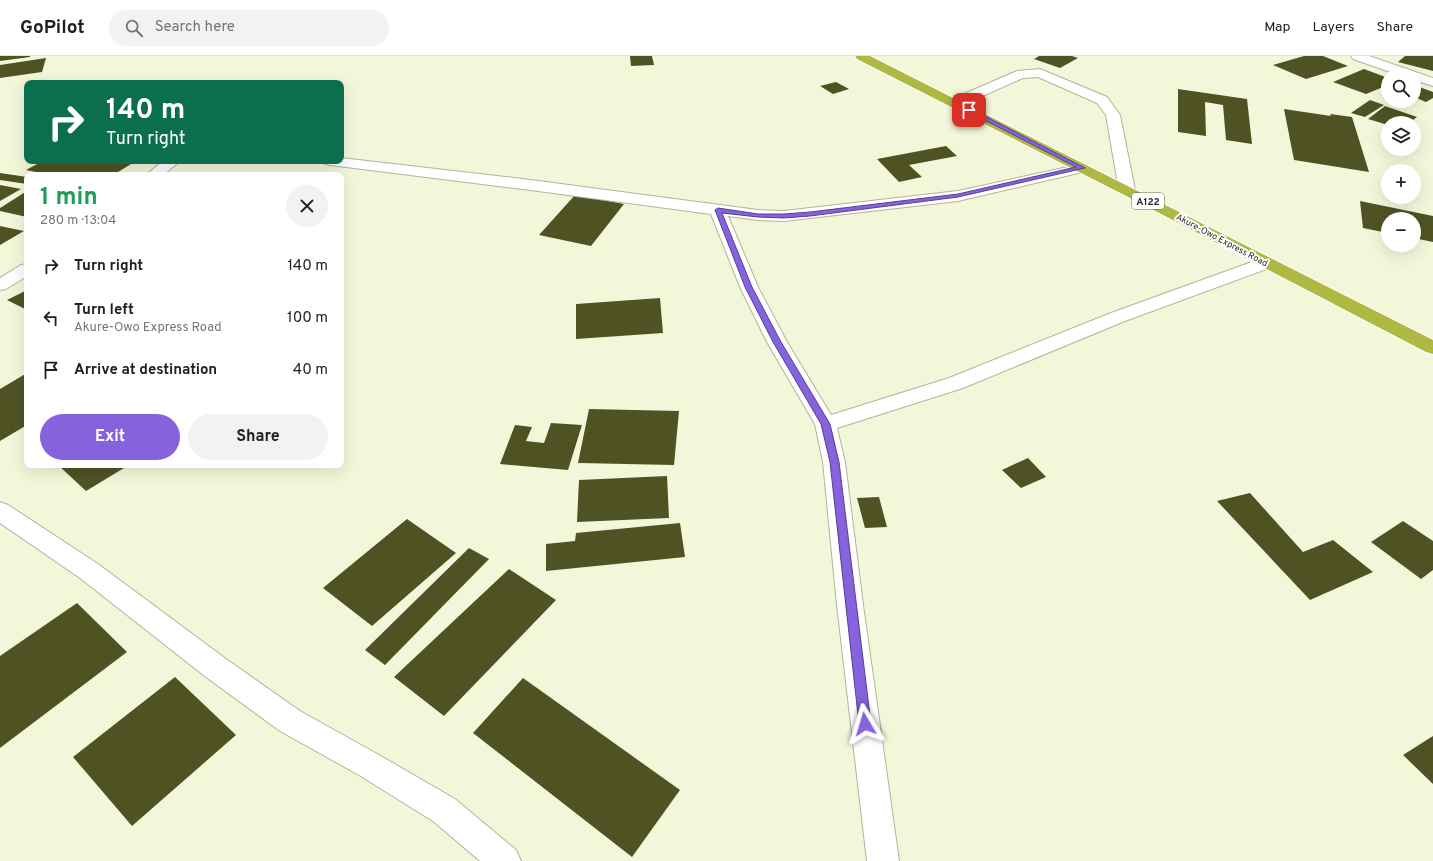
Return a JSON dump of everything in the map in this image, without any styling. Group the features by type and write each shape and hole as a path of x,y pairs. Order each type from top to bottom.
{"highway":[{"name":"Akure-Owo Express Road","path":"862,56 1127,190 1433,348"}],"street":[{"path":"1357,56 1392,68"},
{"path":"955,103 1021,74 1040,73 1102,100 1113,115 1127,190"},
{"path":"1421,78 1433,82"},
{"path":"344,163 516,183 758,216 810,214 958,196 1082,168"},
{"path":"157,172 169,164"},
{"path":"718,210 749,287 777,342 826,424 834,462 850,604 883,861"},
{"path":"826,424 956,383 1118,317 1266,263"},
{"path":"0,285 24,271"},
{"path":"0,512 89,571 216,668 290,721 369,765 444,810 505,861"}],"building":[{"path":"0,56 30,56 30,57 0,61"},
{"path":"630,56 652,56 654,65 631,66"},
{"path":"1039,56 1072,56 1078,58 1060,68 1034,59"},
{"path":"1304,56 1323,56 1348,66 1306,79 1273,65"},
{"path":"1405,56 1433,56 1433,71 1398,62"},
{"path":"46,58 42,72 0,78 0,65"},
{"path":"1364,69 1381,75 1381,88 1366,94 1333,82"},
{"path":"836,82 849,89 833,94 820,86"},
{"path":"1421,88 1433,92 1433,98 1426,102 1421,100"},
{"path":"1178,89 1247,99 1252,144 1226,140 1223,105 1205,102 1206,136 1178,132"},
{"path":"1370,100 1381,104 1381,107 1365,117 1351,113"},
{"path":"1382,108 1391,108 1414,116 1381,116 1381,123 1368,119"},
{"path":"1284,109 1331,116 1330,114 1352,117 1369,172 1294,160"},
{"path":"946,146 957,156 909,165 922,177 899,182 877,159"},
{"path":"37,164 131,164 118,172 36,172 26,170"},
{"path":"0,173 24,177 24,184 0,180"},
{"path":"0,185 21,189 0,201"},
{"path":"24,193 24,216 0,211 0,208"},
{"path":"575,195 624,204 591,246 539,235"},
{"path":"1360,201 1414,212 1381,212 1381,232 1363,228"},
{"path":"1421,214 1433,216 1433,242 1421,239"},
{"path":"0,226 24,231 0,245"},
{"path":"24,292 24,308 7,300"},
{"path":"660,298 663,333 576,339 576,304"},
{"path":"24,375 24,427 0,441 0,389"},
{"path":"589,409 679,411 674,465 578,463"},
{"path":"551,423 582,425 568,470 500,464 515,425 532,427 526,441 544,443"},
{"path":"1028,458 1046,477 1021,488 1002,470"},
{"path":"61,468 124,468 86,491"},
{"path":"667,476 669,518 577,522 579,480"},
{"path":"1250,493 1303,552 1333,540 1373,572 1310,600 1217,501"},
{"path":"879,497 887,527 865,528 857,498"},
{"path":"407,519 456,553 372,626 323,588"},
{"path":"1403,521 1433,541 1433,570 1421,579 1371,542"},
{"path":"680,523 685,557 546,571 546,544 575,541 576,533"},
{"path":"469,548 489,559 385,665 365,650"},
{"path":"509,569 556,600 444,716 394,677"},
{"path":"77,603 127,652 0,748 0,656"},
{"path":"175,677 236,735 132,826 73,757"},
{"path":"523,678 680,790 632,857 473,733"},
{"path":"1433,736 1433,784 1403,755"}],"route":[{"path":"865,724 834,462 826,424 777,342 749,287 718,210 758,216 810,214 958,196 1082,168 969,110"}]}
